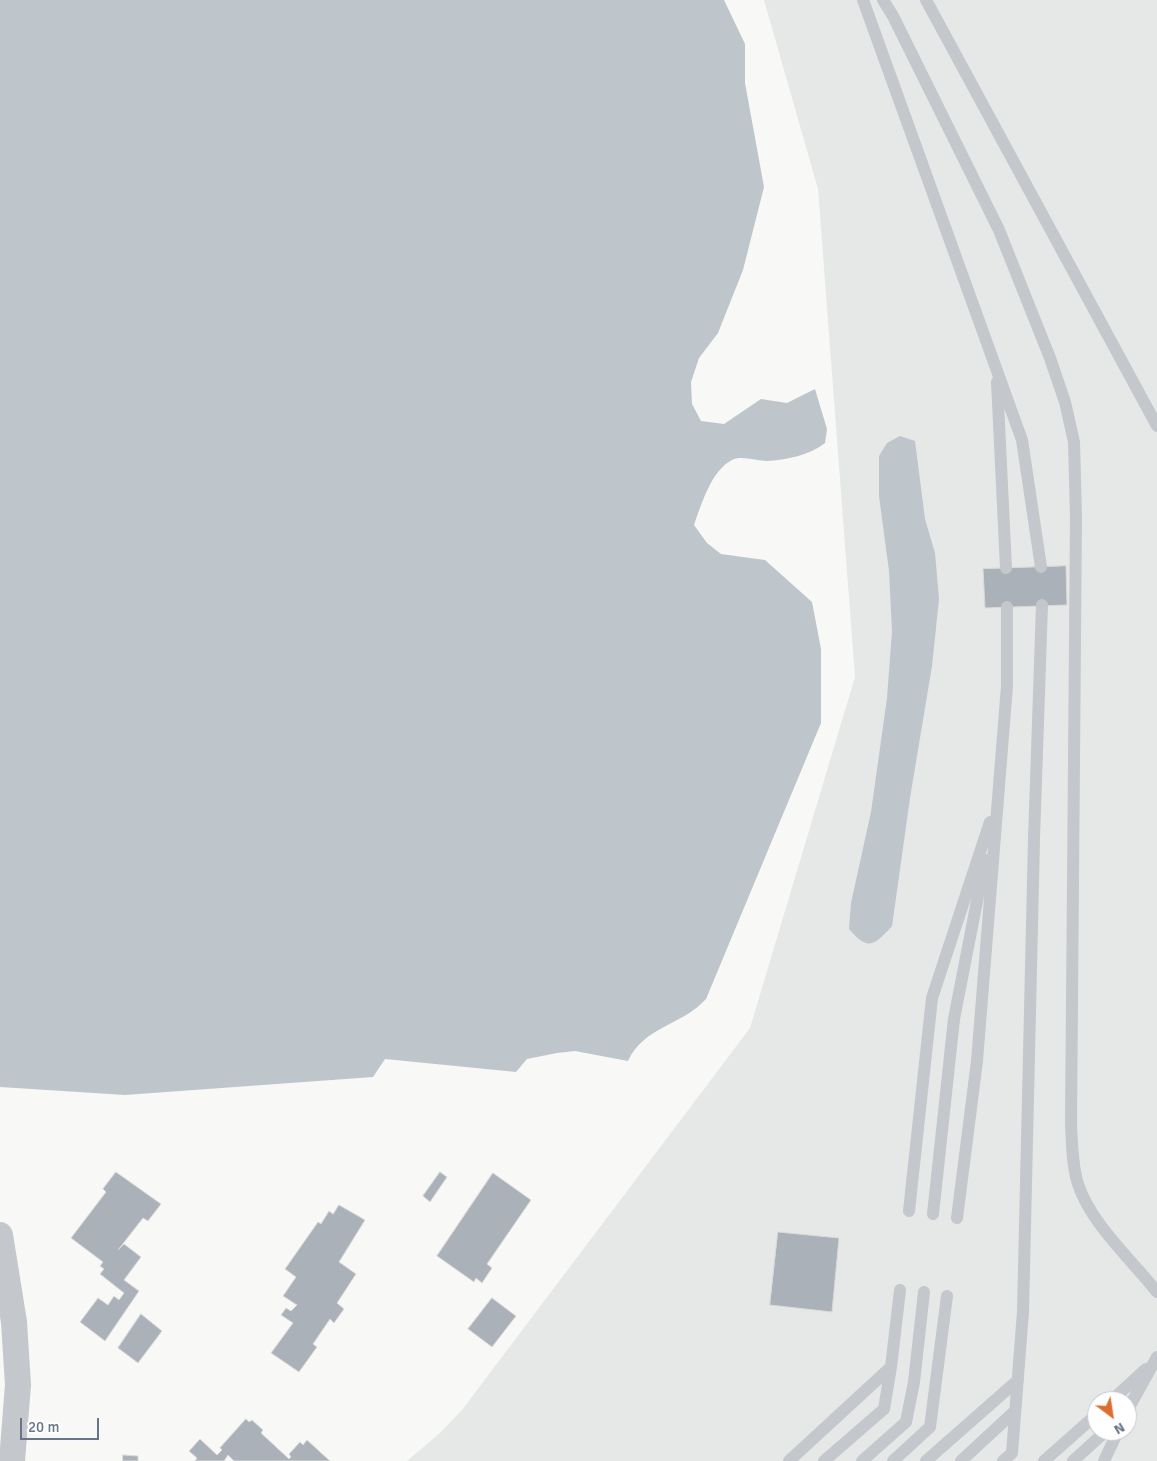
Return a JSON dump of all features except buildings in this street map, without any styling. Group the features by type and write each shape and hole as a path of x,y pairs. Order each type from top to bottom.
{"street":[{"path":"0,1235 15,1331 18,1385 12,1461"}],"lane":[{"path":"863,0 1022,440 1041,567"},
{"path":"884,0 894,16 999,230 1050,358 1065,402 1074,442 1076,509 1071,1123 1074,1158 1078,1184 1090,1209 1157,1292"},
{"path":"926,0 1157,426"},
{"path":"995,367 1006,568"},
{"path":"1003,1461 1012,1453 1023,1312 1034,839 1042,605"},
{"path":"957,1218 977,1061 996,803 1007,686 1008,607"},
{"path":"909,1211 932,998 996,803"},
{"path":"933,1214 954,1019 996,803"},
{"path":"824,1461 884,1409 900,1290"},
{"path":"862,1461 906,1422 914,1382 924,1292"},
{"path":"892,1461 930,1427 947,1296"},
{"path":"1122,1391 1155,1360"},
{"path":"1137,1393 1155,1360"},
{"path":"789,1461 891,1368"},
{"path":"926,1461 1018,1380"},
{"path":"961,1461 1015,1411"},
{"path":"1044,1461 1087,1423"},
{"path":"1073,1461 1095,1441"},
{"path":"1104,1461 1113,1441"}],"shaded area":[{"path":"0,0 724,0 745,44 745,83 764,187 743,270 718,333 699,358 691,382 692,404 701,421 724,424 761,399 787,403 815,389 827,429 825,443 805,454 767,461 744,458 736,459 725,465 708,488 694,525 707,543 721,554 765,560 812,602 821,649 821,723 706,999 697,1008 653,1033 643,1041 628,1061 575,1051 527,1059 516,1072 385,1059 373,1077 125,1095 0,1087"},
{"path":"764,0 1157,0 1157,1461 407,1461 440,1433 462,1410 750,1028 855,677 818,189"},
{"path":"900,436 915,441 925,519 935,553 939,599 932,666 910,798 892,926 875,942 866,943 861,941 849,929 851,903 871,812 887,698 892,631 889,571 879,496 879,456 887,443"}]}
